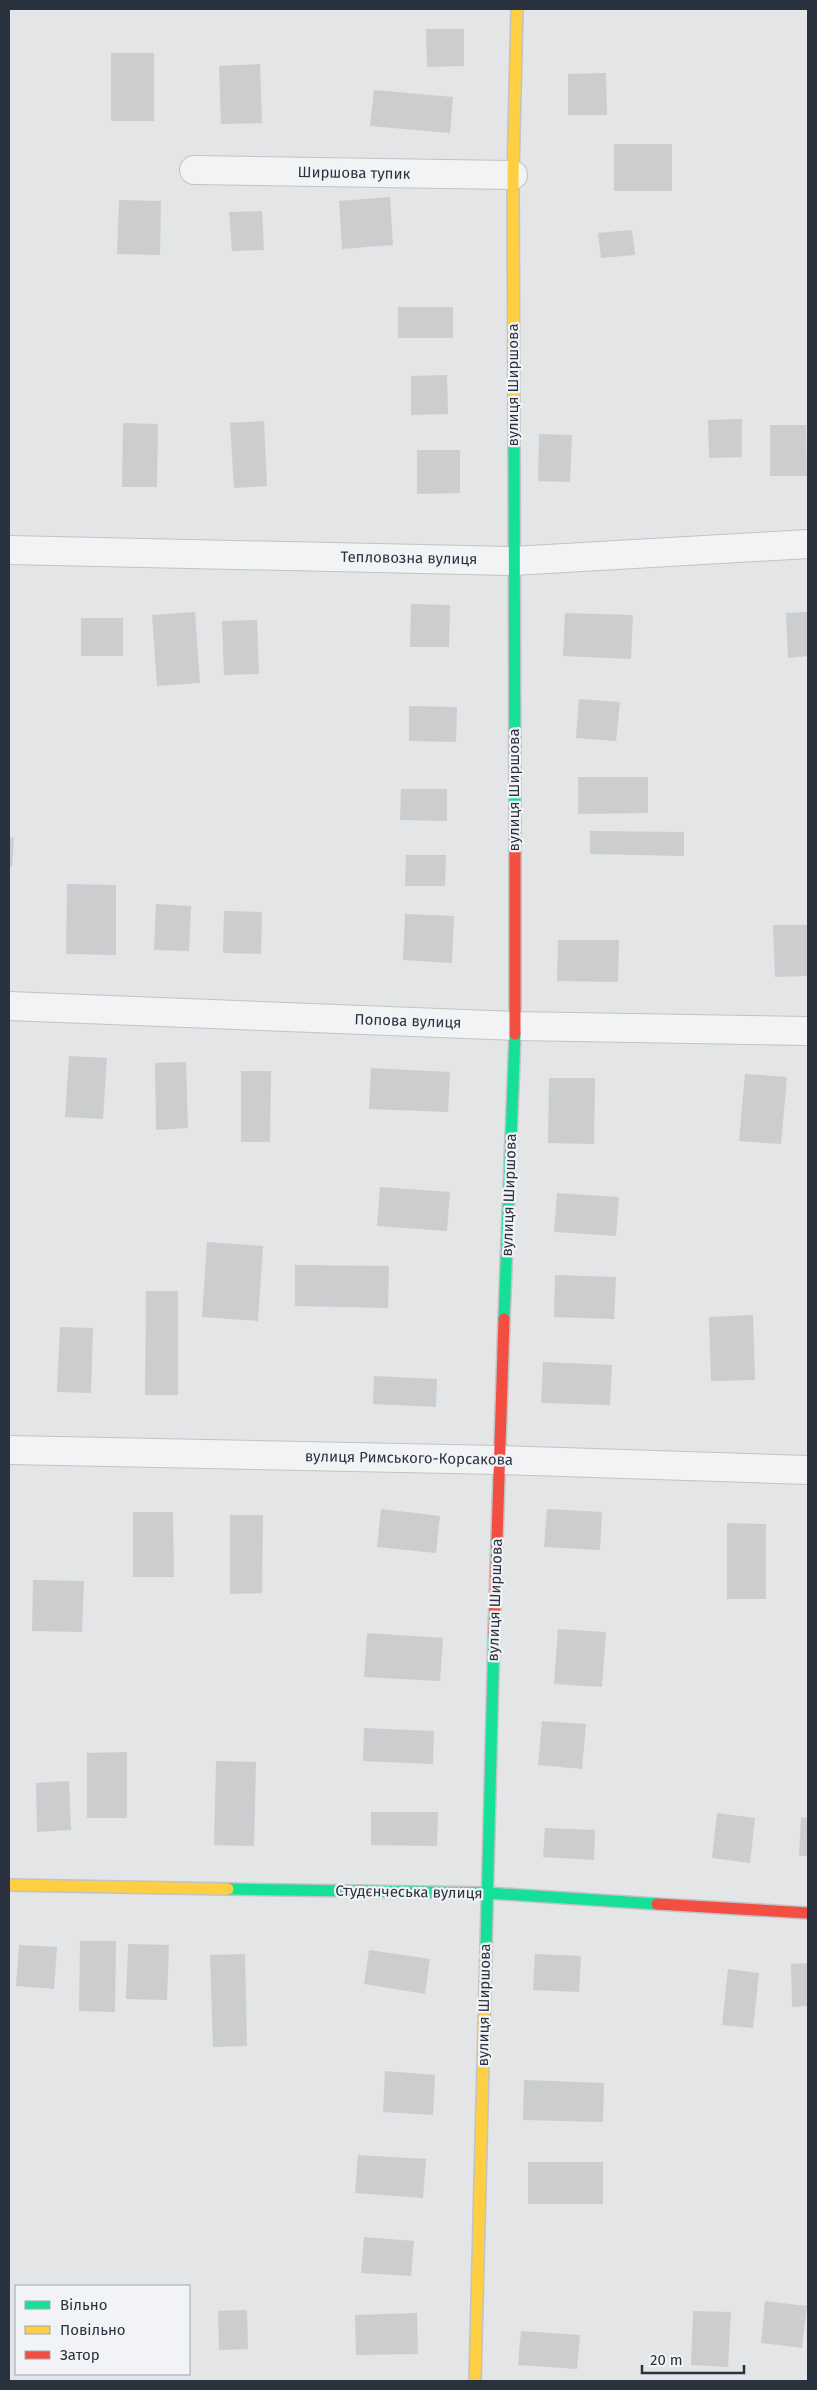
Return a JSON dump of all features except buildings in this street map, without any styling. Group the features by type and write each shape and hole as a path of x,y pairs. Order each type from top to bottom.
{"street":[{"name":"вулиця Ширшова","path":"475,2381 499,1460 515,1026 513,561 514,175 517,9"},
{"name":"Ширшова тупик","path":"194,170 514,175"},
{"name":"Тепловозна вулиця","path":"9,550 513,561 808,544"},
{"name":"Попова вулиця","path":"9,1006 515,1026 808,1031"},
{"name":"вулиця Римського-Корсакова","path":"9,1450 499,1460 808,1470"},
{"name":"Студєнчеська вулиця","path":"9,1885 487,1893 808,1913"}],"traffic: fast":[{"path":"514,438 515,836"},
{"path":"504,1319 515,1034"},
{"path":"486,1948 494,1634"},
{"path":"228,1889 487,1893 657,1904"}],"traffic: slow":[{"path":"514,438 513,175 517,9"},
{"path":"9,1885 228,1889"},
{"path":"475,2381 486,1948"}],"traffic: jam":[{"path":"515,836 515,1034"},
{"path":"494,1634 504,1319"},
{"path":"657,1904 808,1913"}]}
